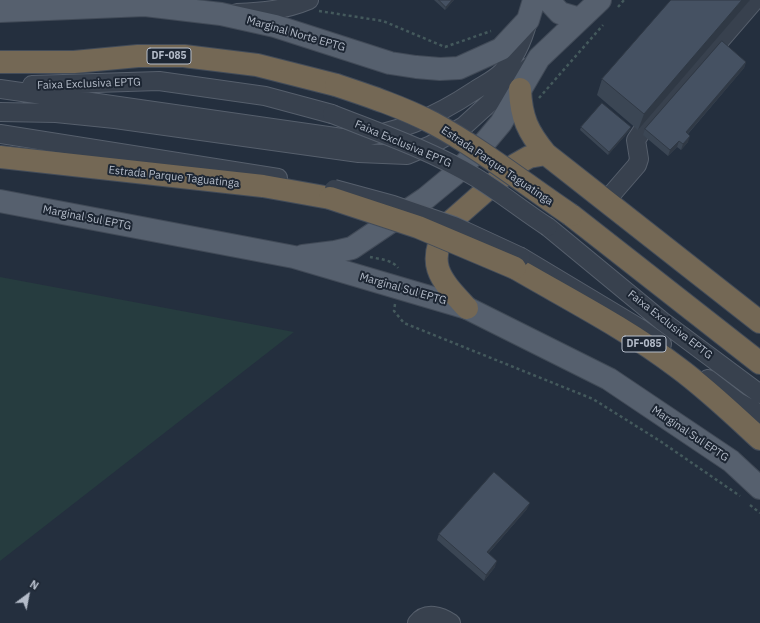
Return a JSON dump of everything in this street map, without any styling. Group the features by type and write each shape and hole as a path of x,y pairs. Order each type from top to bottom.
{"highway":[{"name":"Estrada Parque Taguatinga","path":"0,62 74,62 138,56 184,56 257,65 336,85 391,105 432,123 465,142 571,215 760,363"},
{"path":"520,89 521,108 526,124 532,138 546,154 605,202 760,322"},
{"path":"467,308 444,284 437,269 436,258 438,245 444,231 448,224 515,165 529,157 546,154"},
{"name":"Estrada Parque Taguatinga","path":"0,157 332,194 518,263 677,366 716,398 760,439"}],"main road":[{"path":"548,0 560,13 580,19"},
{"path":"294,257 335,252 352,248 426,198 455,174 501,123 539,58 600,0"},
{"name":"Marginal Norte EPTG","path":"0,11 145,5 221,14 275,26 390,62 416,67 440,69 459,68 501,49 531,10"},
{"name":"Marginal Sul EPTG","path":"0,201 294,257 467,308 609,379 731,461 751,497"}],"lane":[{"path":"221,14 270,11 292,7 309,0"},
{"path":"605,202 637,165 639,159 636,140 642,131 755,0"},
{"path":"0,89 349,139 373,136 406,127 454,104 501,73 516,54 524,38 531,10"},
{"path":"0,112 56,113 115,119 359,154 407,155 431,145 464,126 539,58"},
{"name":"Faixa Exclusiva EPTG","path":"0,86 159,81 265,96 332,114 406,143 441,159 474,177 548,227 662,321 760,394"},
{"path":"0,134 259,175 332,194"},
{"name":"Faixa Exclusiva EPTG","path":"518,263 641,329 738,402 760,414"},
{"path":"417,623 429,616 441,616 451,623"}],"path":[{"path":"292,7 383,21 445,48 495,30"},
{"path":"352,248 362,256 396,265 400,270 399,288 394,311 404,323 593,399 751,497 760,513"}],"green space":[{"path":"0,277 294,332 0,561"}],"building":[{"path":"439,0 452,0 446,7"},
{"path":"671,0 742,0 644,114 602,79"},
{"path":"722,41 746,62 686,132 690,136 683,144 679,141 670,150 645,129"},
{"path":"602,103 631,127 609,152 581,127"},
{"path":"494,472 530,503 487,552 497,561 486,575 439,534"}]}
